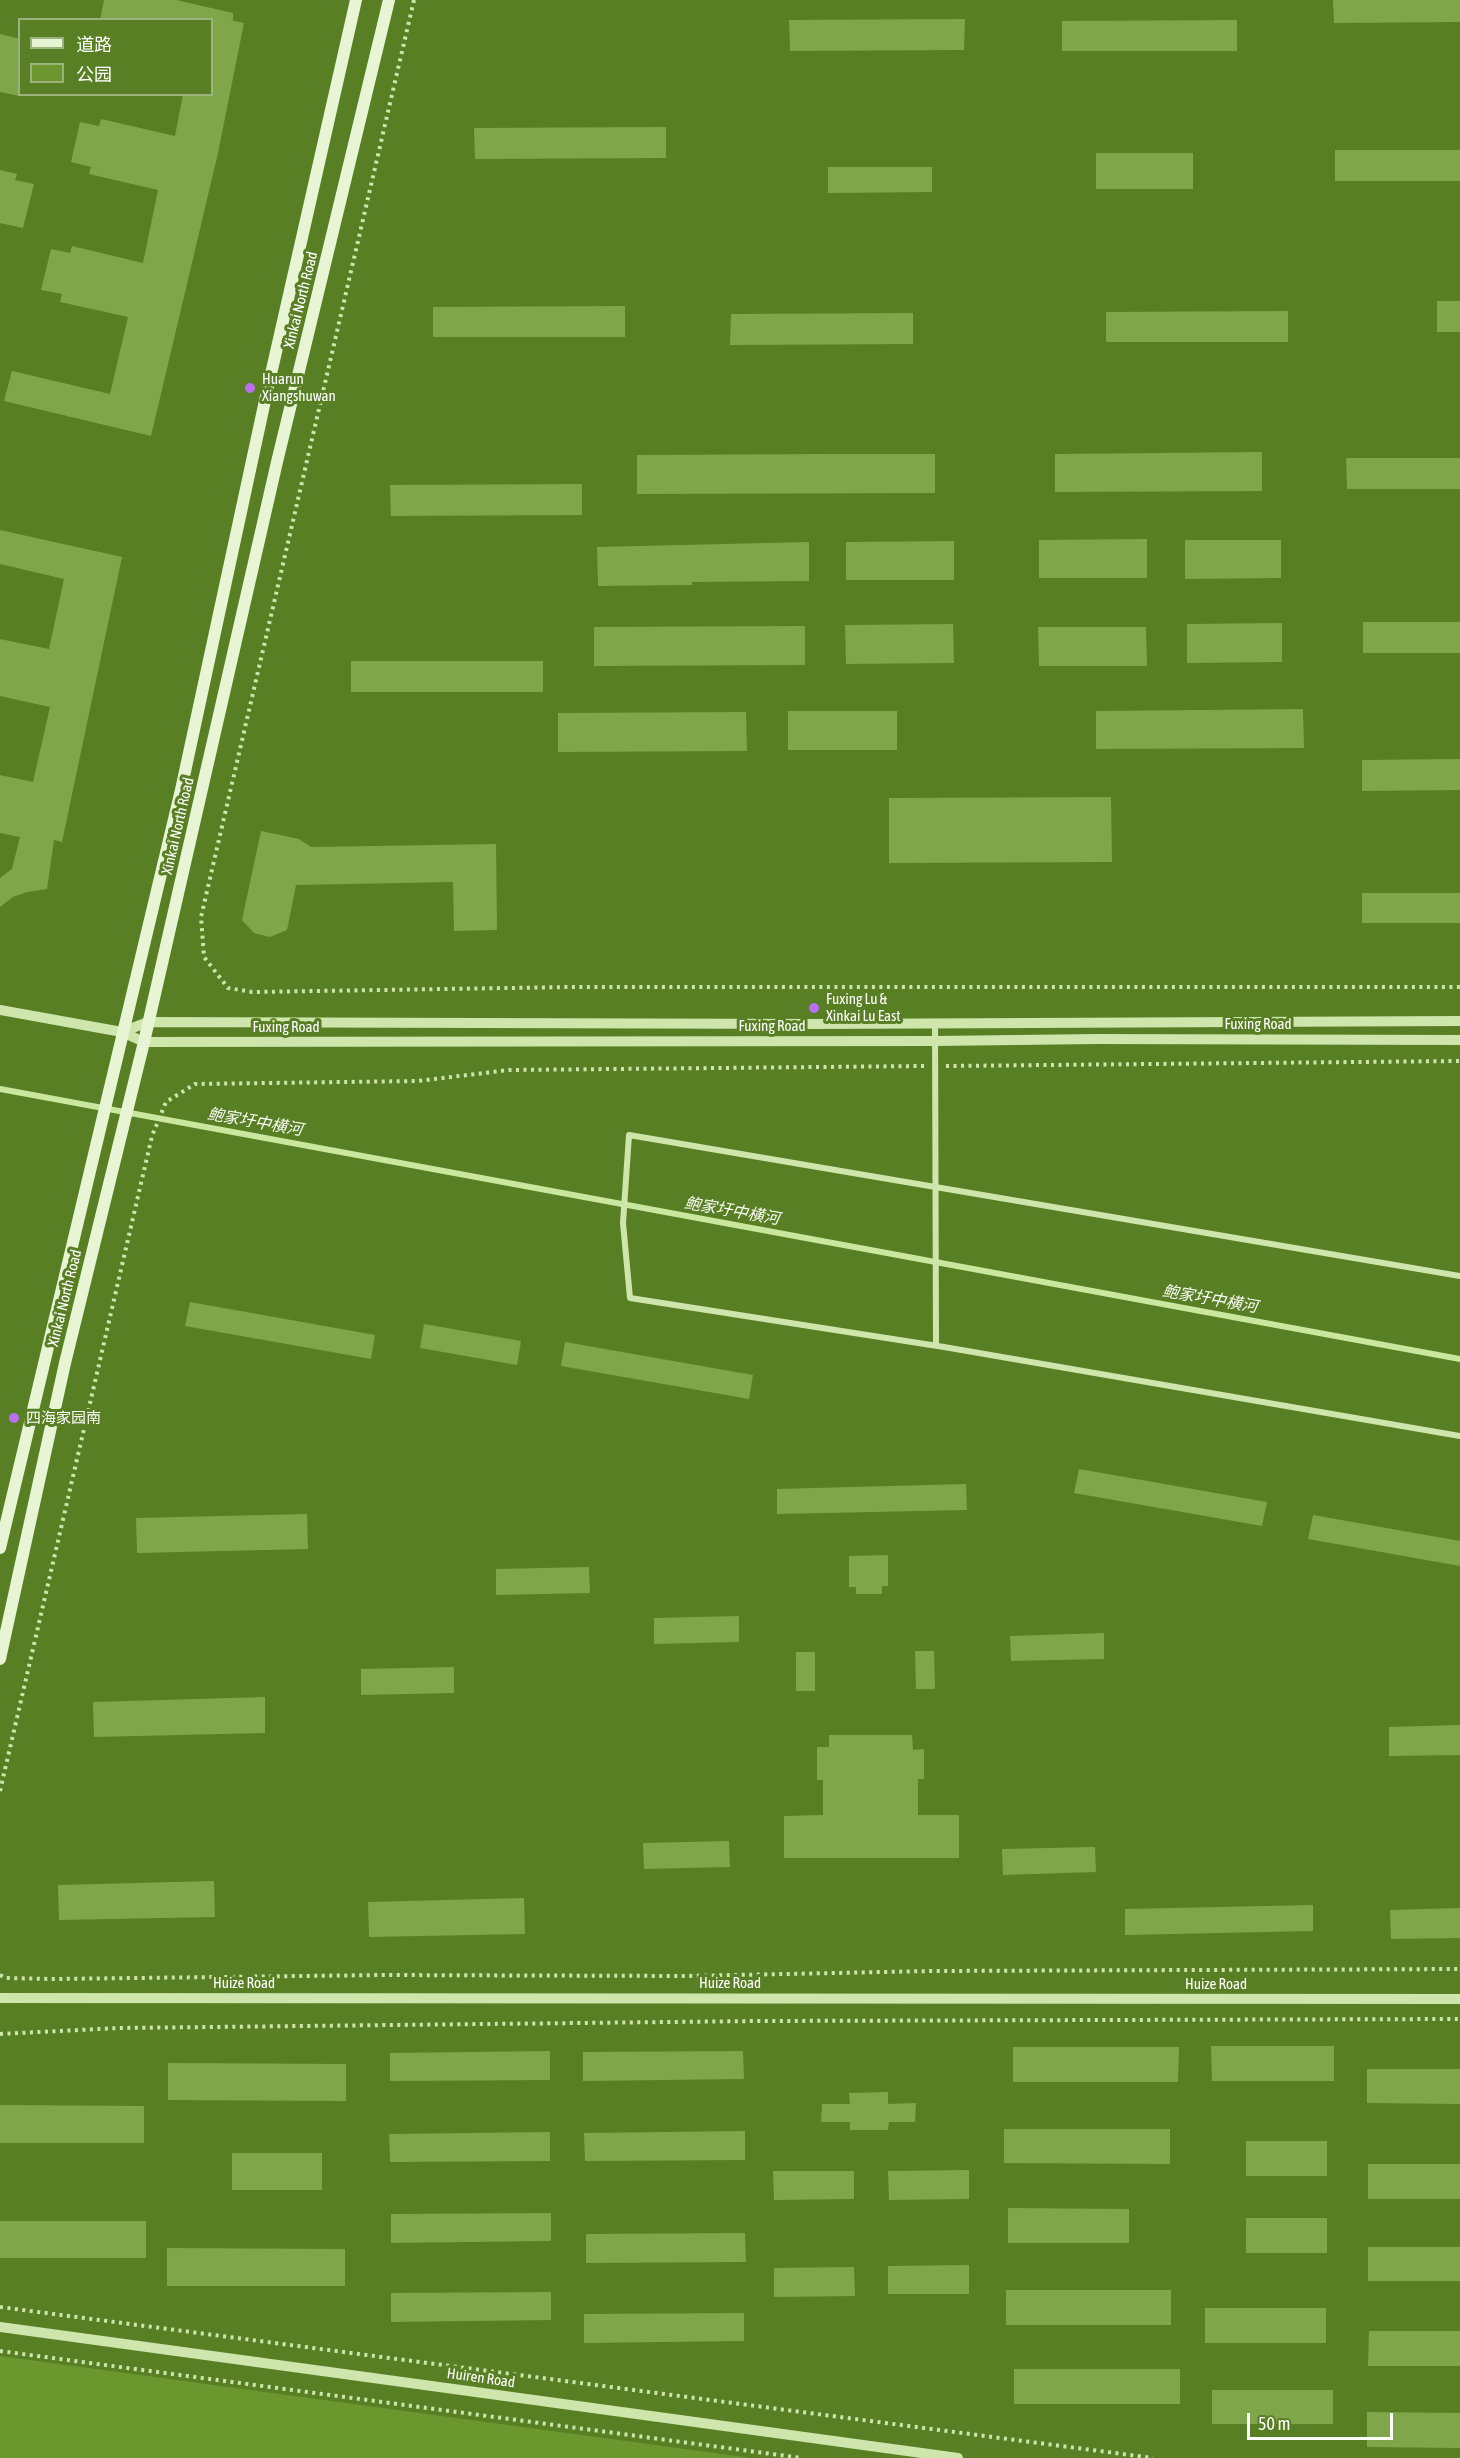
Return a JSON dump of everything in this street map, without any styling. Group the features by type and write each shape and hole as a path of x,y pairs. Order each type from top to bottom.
{"main road":[{"name":"Xinkai North Road","path":"0,1548 181,790 269,384 356,0"},
{"name":"Xinkai North Road","path":"0,1659 65,1363 144,1042 277,462 389,0"}],"street":[{"name":"Fuxing Road","path":"0,1010 122,1032 144,1042 1460,1040"},
{"name":"Fuxing Road","path":"122,1032 148,1022 815,1024 1460,1021"},
{"path":"935,1022 936,1345"},
{"path":"1460,1276 629,1135 623,1223 630,1298 936,1345 1460,1436"},
{"name":"Huize Road","path":"0,1998 1460,1999"},
{"name":"Huiren Road","path":"0,2327 958,2458"}],"path":[{"path":"414,0 201,916 204,957 228,988 252,992 606,987 1460,987"},
{"path":"938,1066 1460,1061"},
{"path":"0,1791 152,1136 166,1102 195,1084 418,1081 509,1070 926,1066"},
{"path":"0,1975 6,1978 65,1979 1460,1969"},
{"path":"0,2034 118,2028 761,2020 1460,2019"},
{"path":"0,2307 1153,2458"},
{"path":"0,2351 802,2458"}],"green space":[{"path":"0,2356 751,2458 0,2458"}],"building":[{"path":"104,0 176,0 233,13 233,20 230,20 244,23 218,153 151,436 4,401 12,371 110,394 128,317 60,302 62,294 41,290 51,249 70,253 72,246 143,263 158,190 89,174 91,167 71,162 80,122 99,126 101,119 175,136 183,96 213,96 213,18 100,18"},
{"path":"1333,0 1460,0 1460,22 1334,23"},
{"path":"965,19 964,50 790,51 789,20"},
{"path":"1237,20 1237,51 1062,51 1062,21"},
{"path":"0,34 18,38 18,96 0,92"},
{"path":"666,127 666,158 475,159 474,128"},
{"path":"1335,150 1460,150 1460,181 1335,181"},
{"path":"1096,153 1193,153 1193,189 1096,189"},
{"path":"828,167 932,167 932,192 828,193"},
{"path":"0,170 17,174 15,180 34,184 23,228 0,223"},
{"path":"1437,301 1460,301 1460,332 1437,332"},
{"path":"625,306 625,337 433,337 433,307"},
{"path":"1288,311 1288,342 1106,342 1106,312"},
{"path":"913,313 913,344 730,345 731,314"},
{"path":"1262,452 1262,491 1055,492 1055,454"},
{"path":"935,454 935,493 637,494 637,455"},
{"path":"1346,458 1460,458 1460,489 1347,489"},
{"path":"582,484 582,515 391,516 390,485"},
{"path":"0,530 122,557 62,842 54,840 47,889 13,897 0,907 0,878 12,869 20,837 0,833 0,775 33,782 50,707 0,696 0,639 49,649 64,579 0,564"},
{"path":"1147,539 1147,578 1039,578 1039,540"},
{"path":"1185,540 1281,540 1281,578 1185,579"},
{"path":"954,541 954,580 846,580 846,542"},
{"path":"809,542 809,581 598,586 597,547"},
{"path":"1363,622 1460,622 1460,653 1363,653"},
{"path":"1282,623 1282,662 1187,663 1187,624"},
{"path":"953,624 954,663 846,664 845,625"},
{"path":"805,626 805,665 594,666 594,627"},
{"path":"1038,627 1146,627 1147,666 1039,666"},
{"path":"351,661 543,661 543,692 351,692"},
{"path":"1303,709 1304,748 1096,749 1096,711"},
{"path":"788,711 897,711 897,750 788,750"},
{"path":"746,712 747,751 558,752 558,713"},
{"path":"1460,759 1460,790 1362,791 1362,760"},
{"path":"1111,797 1112,862 889,863 889,798"},
{"path":"261,831 299,839 311,847 496,844 497,930 454,931 453,882 296,885 287,930 270,937 254,933 242,920"},
{"path":"1362,893 1460,893 1460,923 1362,923"},
{"path":"190,1302 375,1335 371,1359 185,1326"},
{"path":"424,1324 521,1341 517,1365 420,1348"},
{"path":"565,1342 753,1375 749,1399 561,1366"},
{"path":"1079,1469 1267,1502 1262,1526 1074,1493"},
{"path":"966,1484 967,1510 777,1514 777,1489"},
{"path":"307,1514 308,1549 137,1553 136,1518"},
{"path":"1313,1515 1460,1541 1460,1566 1308,1539"},
{"path":"888,1555 888,1586 882,1586 882,1594 856,1594 856,1587 849,1587 849,1556"},
{"path":"589,1567 590,1593 496,1595 496,1569"},
{"path":"739,1616 739,1642 654,1644 654,1618"},
{"path":"1104,1633 1104,1659 1011,1661 1010,1636"},
{"path":"915,1651 934,1651 935,1689 916,1689"},
{"path":"796,1652 815,1652 815,1691 796,1691"},
{"path":"454,1667 454,1693 361,1695 361,1669"},
{"path":"265,1697 265,1733 94,1737 93,1702"},
{"path":"1460,1725 1460,1755 1389,1756 1389,1727"},
{"path":"829,1735 912,1735 913,1750 924,1749 924,1779 918,1779 918,1815 959,1815 959,1858 784,1858 784,1816 823,1815 823,1780 817,1780 817,1747 829,1747"},
{"path":"729,1841 730,1867 644,1869 643,1843"},
{"path":"1095,1847 1096,1872 1003,1875 1002,1849"},
{"path":"214,1881 215,1917 59,1920 58,1885"},
{"path":"524,1898 525,1934 369,1937 368,1902"},
{"path":"1313,1905 1313,1931 1125,1935 1125,1909"},
{"path":"1460,1908 1460,1938 1391,1939 1390,1910"},
{"path":"1211,2046 1334,2046 1334,2081 1212,2081"},
{"path":"1013,2047 1179,2047 1178,2082 1013,2082"},
{"path":"550,2051 550,2080 390,2081 390,2053"},
{"path":"743,2051 744,2079 583,2081 583,2052"},
{"path":"168,2063 346,2064 346,2101 168,2100"},
{"path":"1367,2069 1460,2069 1460,2104 1367,2103"},
{"path":"888,2092 888,2104 916,2103 915,2122 889,2122 888,2130 850,2130 850,2122 821,2122 822,2104 850,2104 849,2093"},
{"path":"0,2105 144,2106 144,2143 0,2143"},
{"path":"1004,2129 1170,2129 1170,2164 1004,2163"},
{"path":"745,2131 745,2160 585,2161 584,2133"},
{"path":"550,2132 550,2161 390,2162 389,2134"},
{"path":"1246,2141 1327,2141 1327,2176 1246,2176"},
{"path":"232,2153 322,2153 322,2190 232,2190"},
{"path":"1368,2164 1460,2164 1460,2199 1368,2199"},
{"path":"969,2170 969,2199 889,2200 888,2171"},
{"path":"773,2171 854,2171 854,2199 774,2200"},
{"path":"1008,2208 1129,2209 1129,2243 1008,2243"},
{"path":"551,2213 551,2241 391,2243 391,2214"},
{"path":"1246,2218 1327,2218 1327,2253 1246,2253"},
{"path":"0,2221 146,2221 146,2258 0,2258"},
{"path":"745,2233 746,2262 586,2263 586,2234"},
{"path":"1368,2247 1460,2247 1460,2281 1368,2281"},
{"path":"167,2248 345,2249 345,2286 167,2286"},
{"path":"969,2265 969,2294 888,2294 888,2266"},
{"path":"854,2267 855,2296 774,2297 774,2268"},
{"path":"1006,2290 1171,2290 1171,2325 1006,2325"},
{"path":"551,2292 551,2320 391,2322 391,2293"},
{"path":"1205,2308 1326,2308 1326,2343 1205,2343"},
{"path":"744,2313 744,2341 584,2343 584,2314"},
{"path":"1369,2331 1460,2331 1460,2366 1368,2366"},
{"path":"1014,2369 1180,2369 1180,2404 1014,2404"},
{"path":"1212,2390 1333,2390 1333,2424 1212,2424"},
{"path":"1367,2412 1460,2413 1460,2448 1367,2447"}],"waterway":[{"name":"鲍家圩中横河","path":"0,1089 1460,1359"}],"place":[{"name":"Huarun Xiangshuwan","path":"250,388"},
{"name":"Fuxing Lu & Xinkai Lu East","path":"814,1008"},
{"name":"四海家园南","path":"14,1418"}]}
